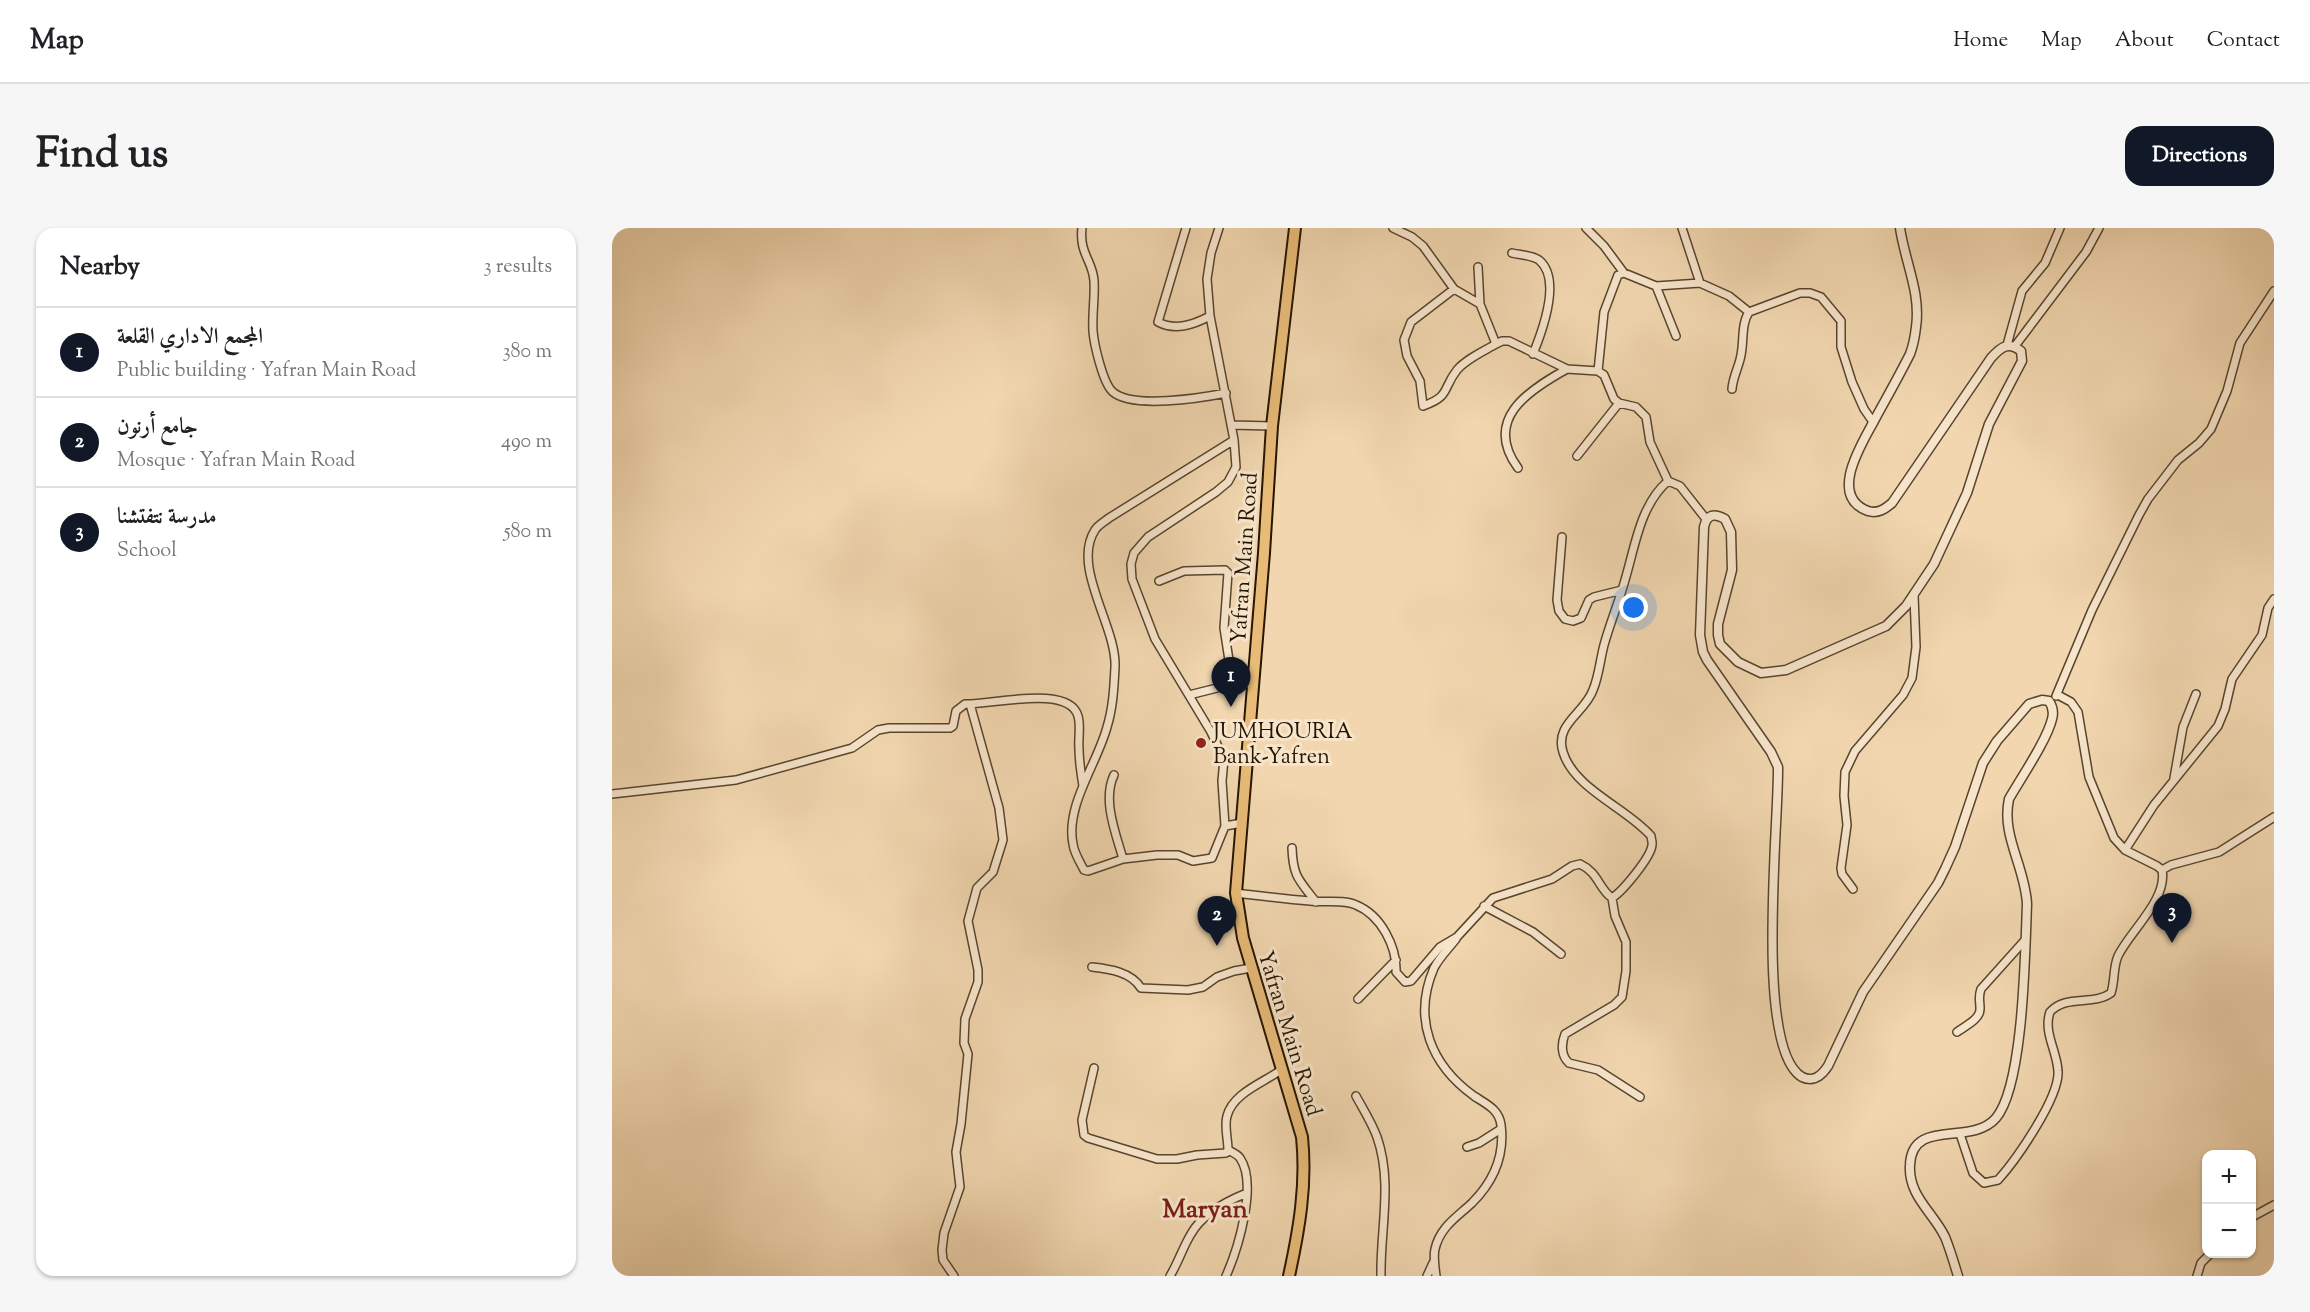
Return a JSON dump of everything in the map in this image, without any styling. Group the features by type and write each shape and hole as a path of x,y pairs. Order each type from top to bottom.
{"main road":[{"name":"Yafran Main Road","path":"1289,1276 1300,1224 1304,1162 1302,1137 1251,968 1239,918 1236,893 1272,426 1294,228"}],"street":[{"path":"1082,228 1082,249 1094,278 1093,333 1105,380 1111,391 1122,397 1185,401 1226,393"},
{"path":"1186,228 1158,322 1167,326 1180,327 1210,316"},
{"path":"1219,228 1211,253 1207,279 1210,316 1226,393 1234,440 1236,466 1228,482 1148,537 1134,552 1131,564 1132,579 1155,639 1211,732 1224,759 1222,781 1224,826 1212,858 1193,861 1178,855 1157,855 1123,859 1088,871 1084,870 1073,844 1074,816 1078,798 1107,727 1115,665 1114,648 1091,581 1089,552 1091,537 1096,527 1109,518 1234,440"},
{"path":"1393,228 1412,237 1423,246 1454,289 1480,304"},
{"path":"1586,228 1604,246 1624,273 1656,286 1700,284 1729,296 1749,312"},
{"path":"1683,228 1700,284"},
{"path":"1900,228 1917,294 1916,329 1911,351 1853,460 1849,486 1854,500 1861,508 1872,512 1882,511 1892,502 1991,358 2000,349 2011,345 2086,252 2099,228"},
{"path":"2011,345 2022,291 2045,263 2060,228"},
{"path":"1512,253 1539,260 1548,277 1548,310 1533,354"},
{"path":"1478,267 1480,304 1496,344"},
{"path":"1598,371 1604,312 1614,282 1618,275 1624,273"},
{"path":"1656,286 1676,336"},
{"path":"1454,289 1411,322 1404,340 1407,356 1420,381 1423,406 1436,401 1446,392 1457,370 1502,341 1509,341 1567,369 1598,371 1604,375 1610,392 1619,403 1636,406 1646,417 1650,442 1668,481 1680,486 1706,519 1701,635 1703,652 1772,752 1778,767 1772,947 1774,993 1780,1042 1799,1075 1807,1079 1814,1079 1822,1075 1863,992 1938,884 1955,847 1983,763 1997,741 2029,704 2042,700 2049,701 2058,695 2092,610 2139,515 2178,460 2199,443 2211,429 2227,391 2240,343 2274,291"},
{"path":"1732,388 1742,355 1744,322 1749,312 1800,293 1810,293 1821,297 1841,321 1841,347 1852,382 1864,409 1873,422"},
{"path":"1706,519 1714,515 1719,516 1725,519 1730,526 1732,570 1718,624 1720,644 1727,653 1750,669 1761,673 1772,673 1786,670 1869,634 1895,618 1914,596 1934,564 1967,494 1989,424 2022,361 2021,351 2011,345"},
{"path":"1518,468 1509,456 1505,441 1508,417 1515,406 1545,381 1567,369"},
{"path":"1577,456 1619,403"},
{"path":"1231,425 1272,426"},
{"path":"1612,898 1633,877 1650,851 1653,846 1651,836 1572,771 1561,747 1566,724 1586,703 1594,689 1604,646 1642,522 1653,499 1668,481"},
{"path":"1562,537 1557,600 1559,610 1565,619 1573,621 1581,618 1589,600 1594,597 1622,591"},
{"path":"1159,581 1184,571 1225,570 1228,573 1224,628 1233,686"},
{"path":"1853,889 1842,874 1841,868 1847,825 1844,796 1845,772 1855,751 1903,695 1912,678 1916,647 1914,596"},
{"path":"2125,850 2136,830 2173,780 2218,726 2225,709 2232,679 2262,635 2268,608 2274,599"},
{"path":"1189,695 1253,683"},
{"path":"2173,780 2183,727 2196,694"},
{"path":"1960,1134 1973,1173 1984,1183 1998,1180 2043,1116 2057,1088 2059,1073 2048,1027 2050,1012 2064,1003 2099,998 2111,993 2117,959 2157,897 2163,883 2162,870 2125,850 2114,838 2089,777 2075,707 2058,695"},
{"path":"612,794 736,780 852,748 878,730 950,728 953,726 957,708 961,705 1052,698 1073,706 1079,718 1079,751 1083,788"},
{"path":"1958,1276 1945,1236 1914,1192 1909,1166 1912,1152 1919,1142 1928,1137 1980,1130 1990,1124 1997,1116 2008,1093 2018,1052 2026,904 2025,881 2006,819 2009,799 2052,720 2053,710 2049,701"},
{"path":"954,1276 943,1260 942,1250 944,1233 960,1187 956,1152 968,1054 964,1043 965,1019 978,982 978,970 968,921 976,888 993,873 1003,840 999,808 970,704"},
{"path":"1114,775 1110,782 1109,797 1123,859"},
{"path":"2162,870 2171,865 2219,852 2274,817"},
{"path":"1224,826 1242,823"},
{"path":"1292,848 1296,877 1316,902"},
{"path":"1436,1276 1434,1250 1443,1231 1460,1212 1471,1204 1494,1177 1500,1151 1501,1129 1499,1115 1493,1108 1457,1081 1437,1058 1425,1029 1426,1002 1435,966 1457,937 1493,898 1552,879 1572,866 1580,864 1594,873 1612,898 1615,916 1626,942 1626,971 1622,997 1614,1005 1565,1034 1562,1045 1563,1054 1569,1063 1598,1070 1640,1097"},
{"path":"1236,893 1316,902 1348,902 1358,905 1368,912 1394,946 1396,972 1405,982 1411,981 1440,947 1457,937"},
{"path":"1484,906 1533,932 1561,954"},
{"path":"1957,1032 1978,1017 1981,1009 1978,997 1981,989 2025,940"},
{"path":"1359,999 1396,960"},
{"path":"1092,967 1110,969 1126,975 1137,982 1141,988 1167,990 1203,987 1217,977 1251,968"},
{"path":"1094,1068 1082,1120 1084,1135 1157,1159 1226,1153 1228,1149 1226,1118 1231,1105 1240,1096 1281,1070"},
{"path":"1356,1096 1377,1137 1384,1164 1386,1201 1381,1276"},
{"path":"1467,1147 1479,1143 1501,1129"},
{"path":"1226,1276 1248,1203 1243,1165 1239,1156 1228,1149"},
{"path":"1170,1276 1191,1232 1200,1221 1231,1200 1247,1193"},
{"path":"2256,1215 2274,1205"},
{"path":"2197,1276 2201,1263 2206,1258"},
{"path":"1427,1276 1434,1260"}],"place":[{"name":"المجمع الاداري القلعة","path":"1231,707"},
{"name":"JUMHOURIA Bank-Yafren","path":"1201,743"},
{"name":"مدرسة نتفتشنا","path":"2172,943"},
{"name":"جامع أرنون","path":"1217,946"}],"district":[{"name":"Maryan","path":"1205,1208"}]}
